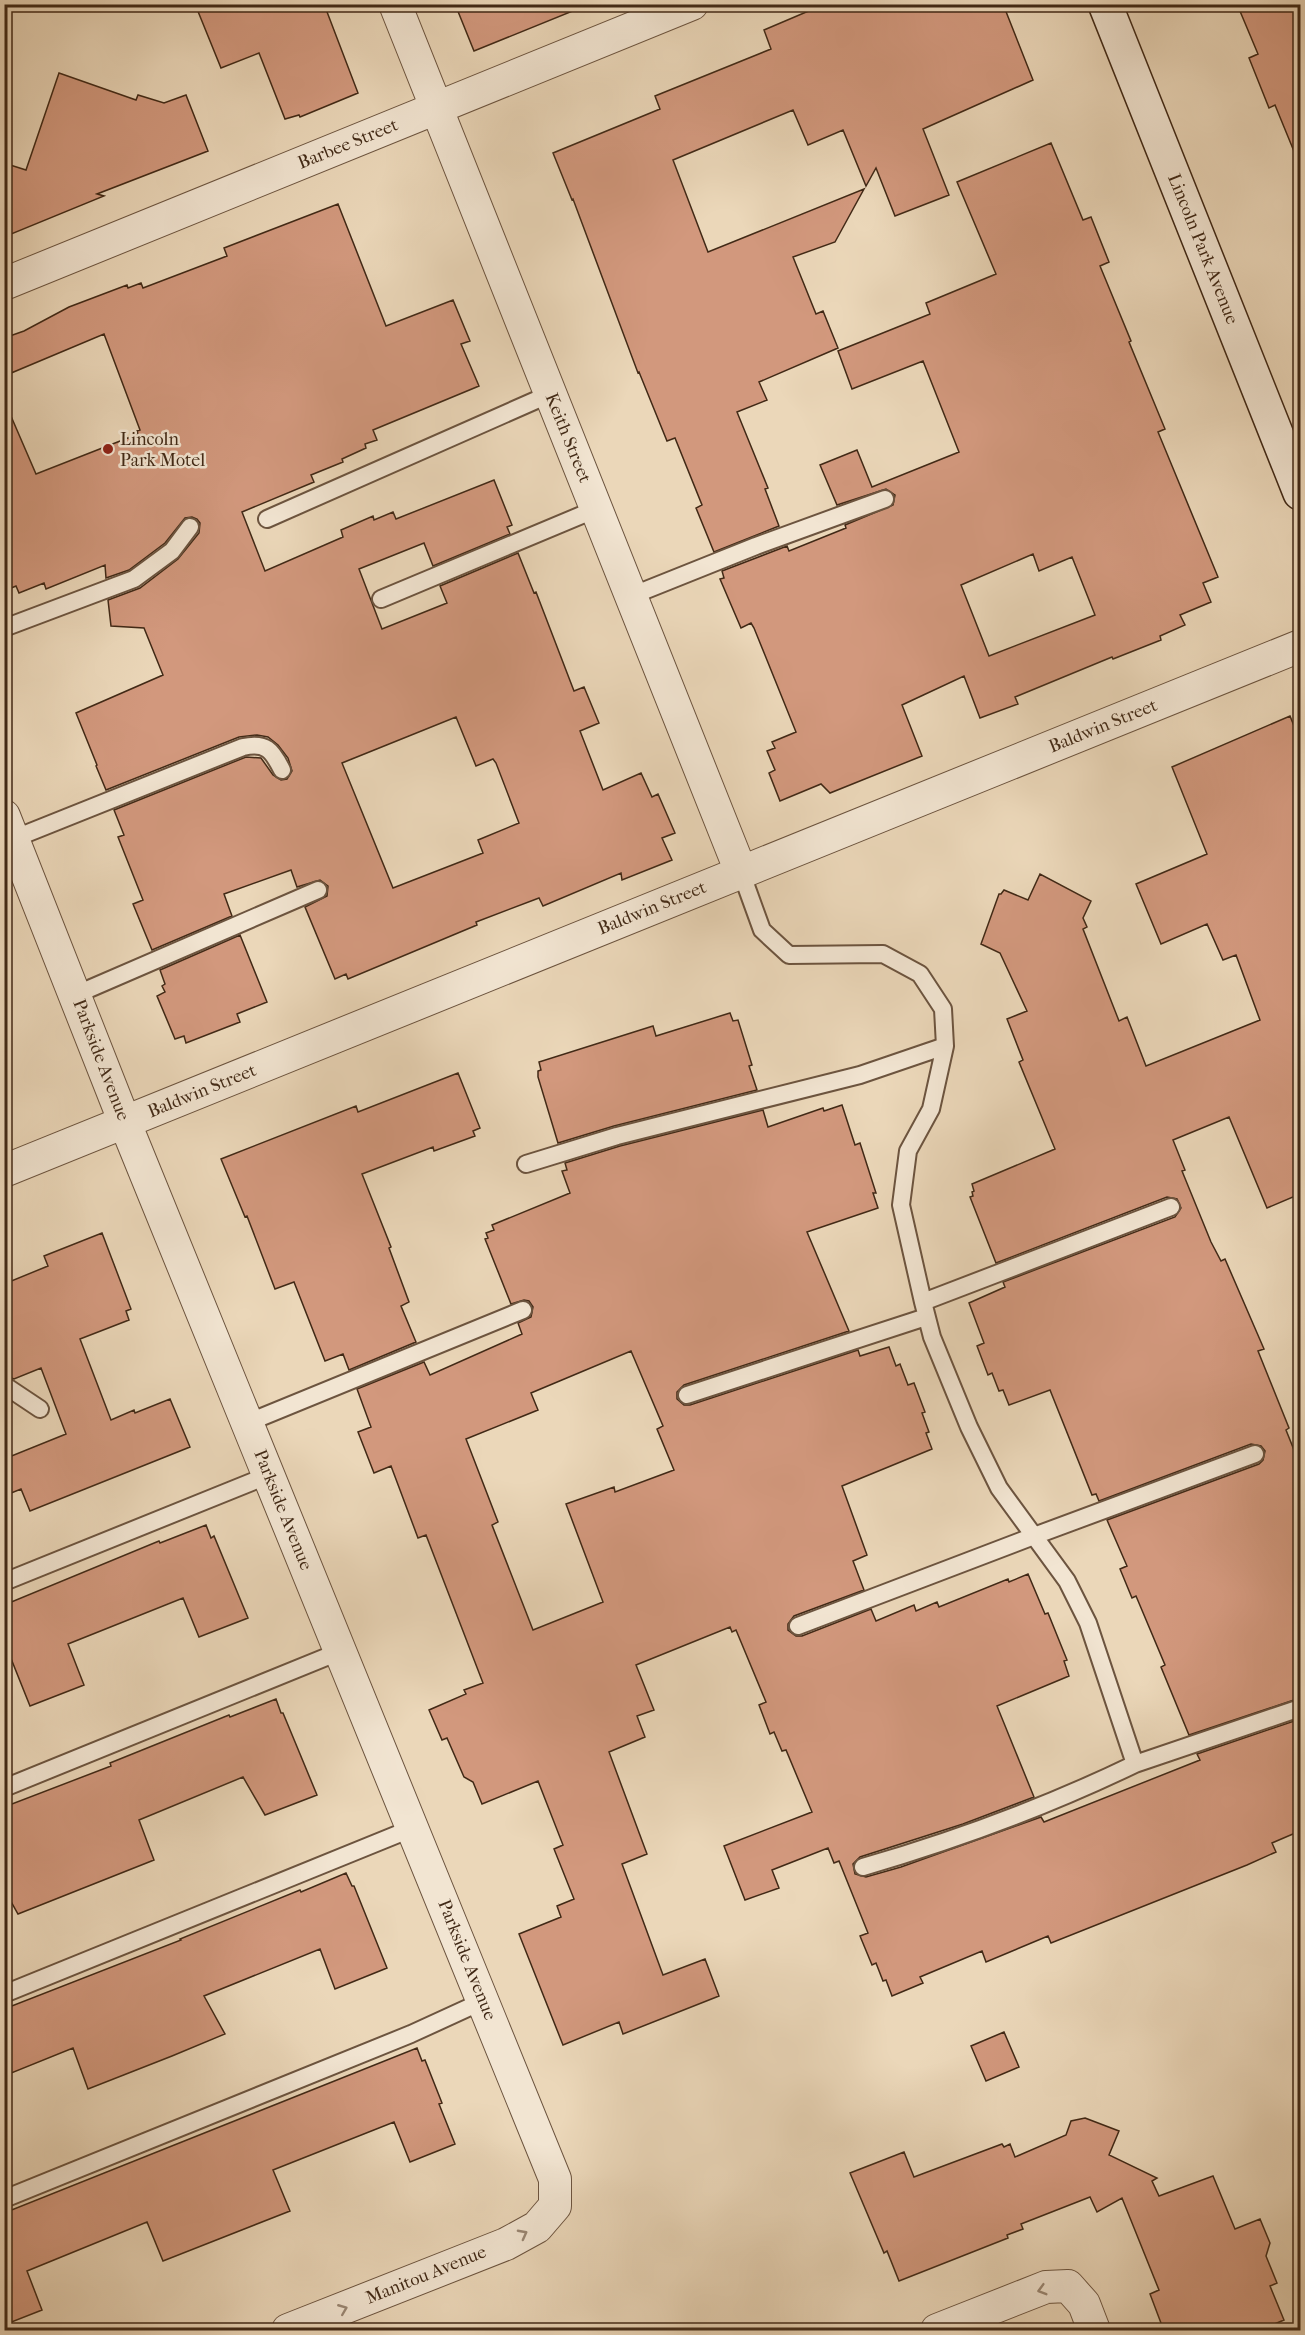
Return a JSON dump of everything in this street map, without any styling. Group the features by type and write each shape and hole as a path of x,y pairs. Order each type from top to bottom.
{"street":[{"name":"Keith Street","path":"395,4 741,872"},
{"name":"Barbee Street","path":"4,284 692,4"},
{"name":"Lincoln Park Avenue","path":"1105,4 1300,493"},
{"name":"Baldwin Street","path":"4,1171 1300,646"},
{"name":"Parkside Avenue","path":"9,827 125,1123 555,2179 555,2205"},
{"name":"Manitou Avenue","path":"288,2331 506,2244 537,2227 555,2205"},
{"path":"937,2331 1046,2287 1068,2286 1084,2304 1094,2331"}],"lane":[{"path":"267,519 550,394"},
{"path":"631,596 756,546 885,499"},
{"path":"381,599 596,509"},
{"path":"4,628 134,579 172,551 190,527"},
{"path":"9,827 256,744 267,748 282,770"},
{"path":"741,872 762,930 789,955 883,954 920,974 943,1009 945,1046 931,1109 908,1151 901,1205 932,1337 969,1427 999,1488 1067,1581 1088,1623 1135,1764"},
{"path":"75,995 318,890"},
{"path":"526,1164 617,1136 860,1076 945,1046"},
{"path":"687,1395 925,1309 1171,1207"},
{"path":"247,1423 523,1310"},
{"path":"4,1385 40,1409"},
{"path":"798,1626 1256,1454"},
{"path":"4,1582 269,1475"},
{"path":"4,1788 341,1651"},
{"path":"863,1867 929,1848 1100,1781 1135,1764 1300,1708"},
{"path":"4,1994 413,1828"},
{"path":"4,2199 411,2034 483,2001"}],"building":[{"path":"195,4 324,4 358,93 300,117 299,115 285,119 259,53 221,68"},
{"path":"455,4 585,4 585,6 474,51"},
{"path":"825,4 1003,4 1033,80 923,129 949,195 895,216 876,168 866,186 843,130 808,145 793,110 673,160 708,252 864,189 835,242 793,257 816,314 823,311 838,348 759,382 767,400 737,412 768,488 765,489 779,526 714,552 696,508 702,505 675,438 667,441 638,373 573,199 553,153 660,109 655,96 771,49 764,30"},
{"path":"1237,4 1300,4 1300,166 1275,105 1269,108 1249,58 1258,54"},
{"path":"59,73 136,100 138,95 164,103 186,95 208,151 97,194 104,196 4,237 4,163 26,170"},
{"path":"1051,143 1083,220 1091,217 1109,262 1100,266 1165,429 1158,432 1218,577 1203,583 1211,602 1180,615 1185,625 1160,636 1161,640 1113,659 1112,657 1015,697 1018,704 980,718 964,676 902,705 922,756 830,793 821,784 780,801 769,773 775,770 767,751 775,748 772,742 796,732 754,628 751,623 741,628 720,579 724,578 722,571 787,546 789,551 846,528 845,525 893,505 895,495 886,489 837,505 820,465 857,450 872,487 959,452 923,361 852,389 838,351 930,314 926,303 996,274 957,182","holes":["1033,554 1039,571 1072,557 1095,615 989,656 961,585"]},
{"path":"338,204 386,326 453,300 470,341 461,344 479,386 373,430 377,440 365,444 366,448 342,459 343,462 311,475 314,482 242,512 265,571 343,537 341,530 373,516 374,520 393,512 396,519 494,480 512,525 507,527 510,534 433,566 424,543 359,569 382,629 447,603 440,586 518,553 534,593 536,592 574,691 584,687 599,723 580,731 603,790 641,773 652,797 658,794 675,833 662,838 672,860 622,880 621,873 543,906 539,898 476,922 477,925 348,979 346,974 335,979 305,907 327,896 328,886 320,880 297,887 291,870 224,894 232,916 152,950 133,904 143,900 118,837 124,835 114,810 246,757 261,758 273,775 281,780 287,779 292,771 288,758 278,745 268,737 257,735 239,737 106,790 76,713 163,675 144,628 111,626 108,600 140,588 178,559 199,533 200,523 192,517 185,518 165,543 129,570 106,578 105,565 46,589 44,583 19,593 16,586 4,591 4,400 36,474 138,434 137,431 140,430 104,334 4,376 4,338 24,331 69,307 127,285 128,288 141,283 143,288 227,256 224,248","holes":["456,717 476,766 493,759 519,823 478,840 483,853 393,888 342,763"]},
{"path":"1290,716 1300,741 1300,1194 1267,1208 1229,1117 1173,1140 1185,1170 1182,1171 1211,1242 1221,1261 1225,1259 1264,1349 1258,1351 1289,1428 1286,1430 1300,1465 1300,1698 1189,1735 1161,1667 1165,1665 1136,1596 1132,1598 1120,1569 1127,1566 1107,1520 1259,1464 1263,1460 1265,1451 1261,1446 1251,1444 1099,1501 1096,1494 1092,1495 1050,1390 1009,1405 1003,1390 999,1391 992,1373 988,1375 977,1346 984,1343 969,1303 1005,1287 1003,1282 1175,1217 1181,1208 1177,1199 1167,1197 996,1263 970,1197 973,1196 974,1191 972,1184 1055,1149 1019,1062 1023,1060 1007,1019 1027,1011 1000,953 981,944 999,894 1004,890 1028,900 1040,874 1091,901 1083,918 1087,927 1083,929 1119,1021 1127,1017 1146,1066 1260,1020 1236,955 1223,960 1207,924 1161,944 1136,884 1207,854 1172,767"},
{"path":"240,935 267,1002 237,1014 240,1022 186,1043 184,1036 175,1039 157,996 165,992 160,970"},
{"path":"730,1013 733,1021 738,1020 757,1090 614,1126 558,1143 538,1077 538,1071 541,1070 539,1062 653,1026 656,1036"},
{"path":"458,1073 480,1128 473,1131 475,1136 434,1151 433,1147 362,1174 391,1247 389,1248 409,1302 401,1306 416,1342 349,1370 343,1354 325,1361 294,1282 275,1289 247,1216 245,1217 221,1159 356,1106 358,1112"},
{"path":"842,1105 855,1145 860,1143 876,1193 873,1193 878,1208 807,1232 849,1331 684,1385 677,1392 677,1399 684,1405 690,1405 858,1350 860,1356 889,1347 896,1366 900,1364 908,1385 914,1383 925,1412 922,1413 932,1449 842,1486 867,1555 853,1561 864,1590 794,1616 788,1624 788,1630 796,1636 802,1636 871,1609 876,1621 914,1605 916,1611 937,1602 939,1607 1008,1579 1009,1582 1028,1574 1045,1614 1048,1613 1067,1660 1064,1661 1069,1676 997,1706 1034,1797 963,1824 860,1857 853,1864 855,1874 866,1877 901,1867 1041,1817 1044,1822 1200,1760 1197,1754 1300,1719 1300,1831 1272,1843 1276,1852 1247,1865 1051,1943 1048,1936 986,1962 982,1951 920,1977 923,1983 892,1996 876,1963 872,1965 860,1936 868,1933 839,1861 834,1863 828,1848 772,1870 779,1888 745,1900 724,1846 812,1812 786,1750 782,1751 774,1732 770,1734 759,1705 766,1702 736,1630 732,1632 730,1627 636,1665 654,1710 637,1716 645,1737 609,1752 647,1854 622,1864 663,1975 705,1959 719,1996 623,2034 619,2022 563,2045 519,1934 561,1917 557,1906 574,1899 554,1849 563,1845 538,1781 482,1804 473,1782 464,1777 447,1738 442,1740 429,1710 466,1694 464,1690 483,1683 426,1535 418,1538 391,1466 374,1473 358,1432 371,1427 357,1389 424,1362 430,1375 522,1334 518,1323 531,1317 533,1307 529,1301 524,1300 511,1304 485,1239 488,1238 486,1233 494,1230 492,1225 570,1193 562,1171 567,1170 565,1163 620,1146 763,1110 768,1127 823,1108 824,1111","holes":["631,1351 663,1426 657,1429 674,1470 615,1492 614,1487 566,1504 603,1602 533,1630 492,1525 498,1522 466,1439 538,1410 531,1393"]},
{"path":"102,1233 131,1309 126,1311 129,1320 80,1339 111,1420 170,1399 190,1447 30,1511 21,1489 4,1496 4,1459 66,1434 41,1368 14,1379 4,1375 4,1284 48,1266 44,1256"},
{"path":"206,1525 211,1538 214,1536 248,1618 199,1637 183,1598 68,1644 84,1685 30,1706 4,1641 4,1605 159,1541 160,1543"},
{"path":"276,1699 317,1795 265,1815 243,1777 139,1820 154,1860 18,1914 4,1889 4,1807 111,1766 110,1763 229,1715 230,1717"},
{"path":"346,1873 354,1886 387,1968 335,1989 320,1949 204,1996 225,2034 172,2056 88,2089 73,2048 4,2076 4,2009"},
{"path":"1004,2032 1019,2067 986,2081 971,2046"},
{"path":"417,2048 422,2061 425,2060 455,2144 410,2162 394,2122 273,2170 290,2211 163,2261 147,2222 27,2271 42,2310 4,2325 4,2213"},
{"path":"1085,2118 1119,2131 1109,2155 1157,2178 1152,2181 1159,2196 1213,2176 1235,2229 1260,2219 1270,2243 1266,2256 1277,2283 1270,2286 1284,2320 1258,2331 1164,2331 1150,2294 1159,2290 1122,2198 1097,2212 1090,2197 1021,2224 1023,2229 1007,2235 1008,2238 899,2281 887,2251 884,2253 850,2173 904,2152 914,2177 1002,2144 1004,2147 1010,2144 1015,2157 1066,2135 1071,2121"}],"place":[{"name":"Lincoln Park Motel","path":"108,449"}]}
